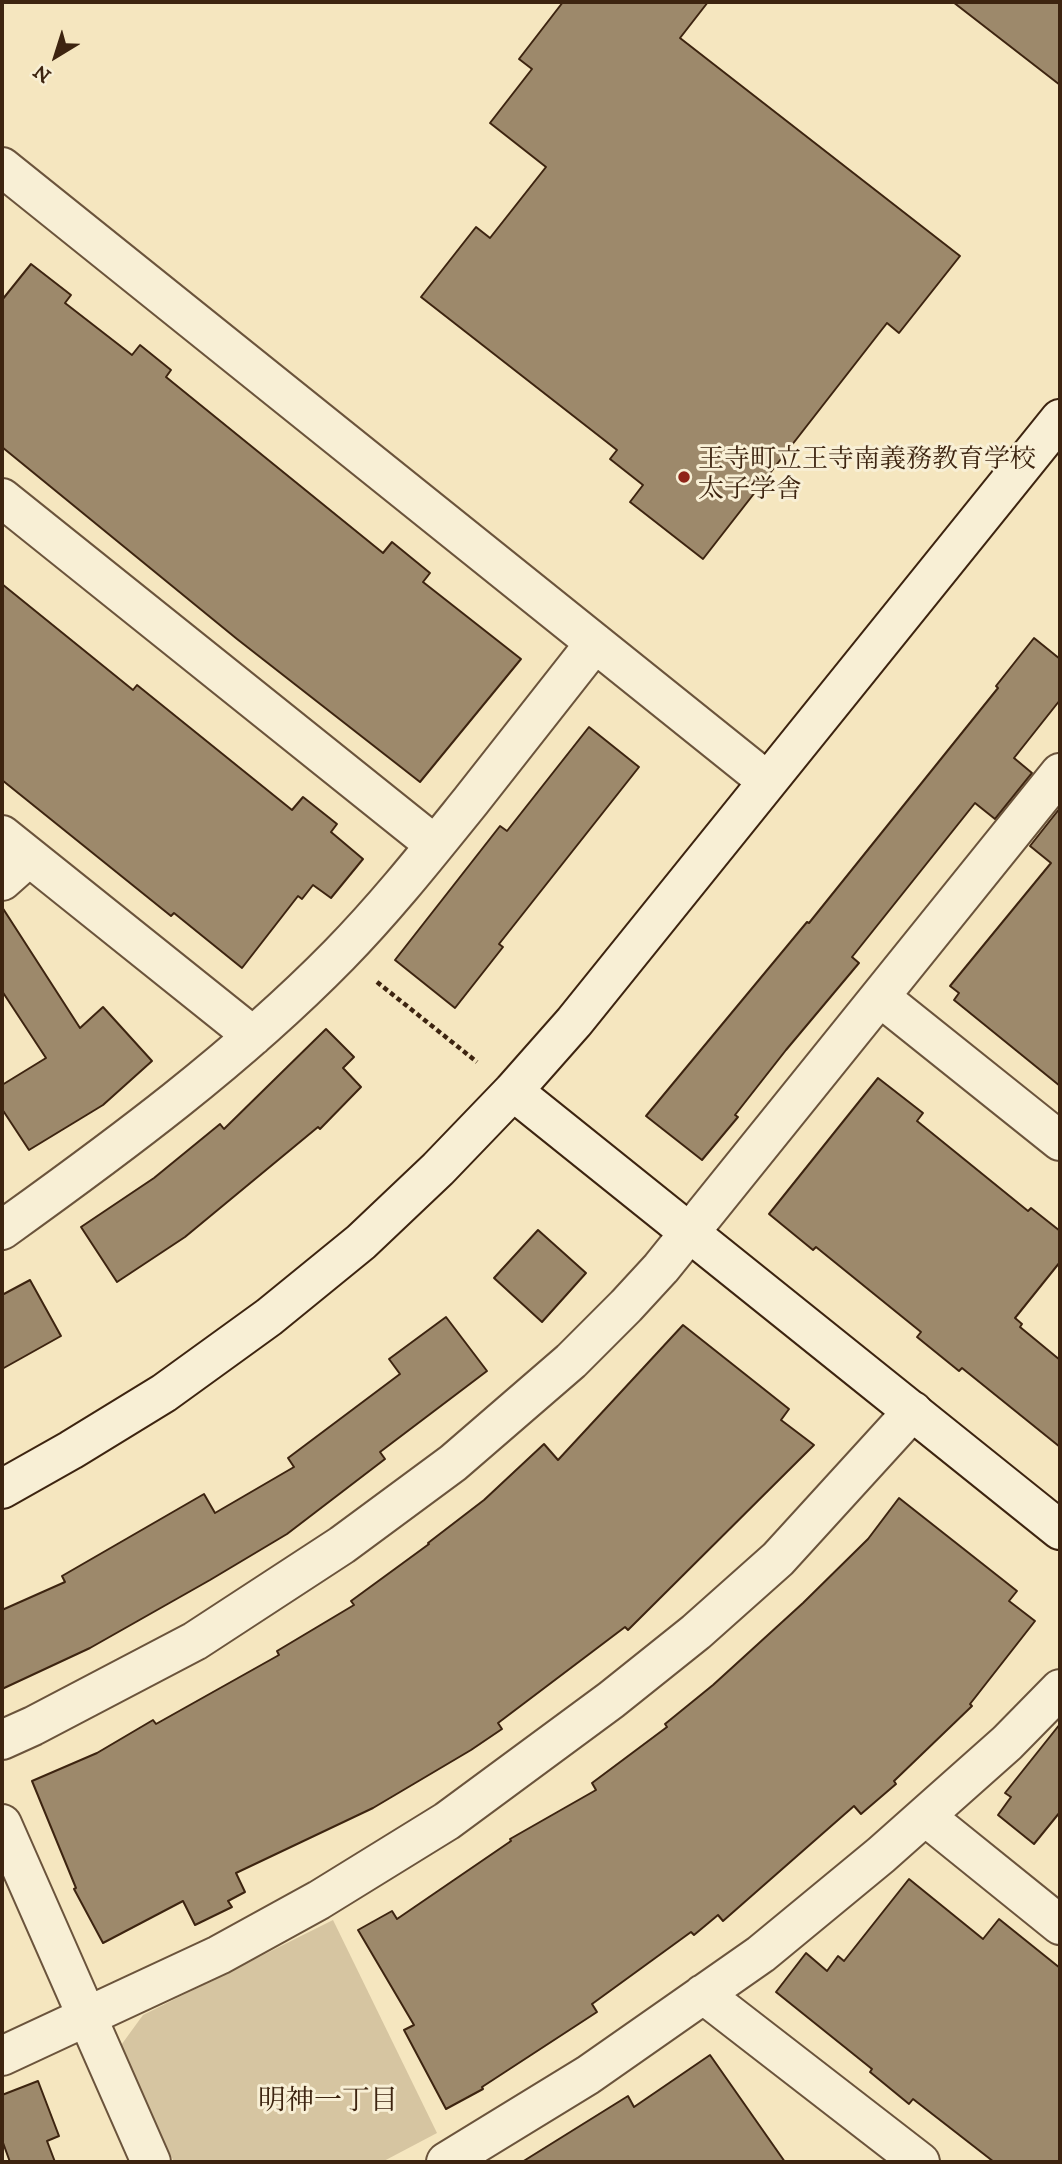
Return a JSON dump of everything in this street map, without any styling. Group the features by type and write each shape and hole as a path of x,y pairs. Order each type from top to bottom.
{"street":[{"path":"2,167 767,781"},
{"path":"2,1489 164,1393 269,1317 361,1242 438,1169 574,1022 1060,419"},
{"path":"2,498 435,845"},
{"path":"2,1230 162,1111 253,1036 341,954 389,902 595,643"},
{"path":"2,1740 195,1641 342,1545 453,1463 571,1361 626,1306 690,1232 1060,773"},
{"path":"11,858 253,1036"},
{"path":"880,997 1060,1141"},
{"path":"513,1091 1060,1530"},
{"path":"2,2056 219,1955 319,1900 447,1822 611,1700 675,1649 778,1559 913,1411"},
{"path":"446,2162 588,2075 761,1954 881,1855 1007,1743 1060,1689"},
{"path":"925,1816 1060,1925"},
{"path":"2,1824 151,2162"},
{"path":"703,1994 920,2162"}],"path":[{"path":"387,990 513,1091"}],"shaded area":[{"path":"333,1920 437,2133 382,2162 174,2162 119,2048 143,2015"}],"building":[{"path":"563,2 708,2 680,38 960,256 899,333 887,323 703,559 630,502 643,485 610,459 617,450 421,297 476,227 490,238 546,167 490,123 532,69 519,59"},
{"path":"953,2 1060,2 1060,85"},
{"path":"31,264 71,295 65,303 132,355 140,345 171,370 166,377 383,553 392,542 430,573 423,582 521,659 420,782 237,639 2,447 2,300"},
{"path":"2,584 133,690 137,685 292,810 303,797 337,824 331,832 363,859 331,898 313,885 302,899 298,896 242,968 174,913 171,916 2,780"},
{"path":"1034,638 1060,659 1060,700 1014,758 1032,773 995,819 975,803 852,957 859,963 786,1050 735,1115 738,1117 702,1160 646,1116 807,922 809,923 998,688 996,686"},
{"path":"589,727 639,767 499,944 503,947 455,1008 395,960 500,826 507,831"},
{"path":"1060,808 1060,1086 954,1000 959,993 950,986 1051,863 1030,846"},
{"path":"2,907 80,1028 103,1007 152,1061 103,1105 29,1150 2,1109 2,1085 46,1058 2,991"},
{"path":"326,1029 354,1057 343,1068 361,1087 320,1129 318,1127 185,1237 117,1282 81,1227 154,1178 220,1124 224,1129"},
{"path":"878,1078 923,1113 917,1121 1028,1211 1031,1208 1060,1231 1060,1262 1015,1318 1022,1324 1020,1327 1060,1360 1060,1447 962,1368 959,1371 917,1337 921,1332 816,1247 813,1250 769,1214"},
{"path":"538,1230 586,1273 542,1322 494,1278"},
{"path":"30,1280 61,1336 2,1369 2,1295"},
{"path":"446,1317 487,1371 380,1452 385,1459 287,1534 90,1648 2,1689 2,1610 65,1582 62,1576 204,1494 215,1513 294,1467 288,1458 400,1374 389,1359"},
{"path":"683,1325 789,1409 781,1420 814,1445 628,1630 625,1627 498,1723 502,1729 373,1808 236,1873 245,1892 228,1901 232,1907 195,1925 183,1901 103,1943 74,1889 76,1888 32,1781 97,1753 153,1720 156,1724 279,1655 277,1651 354,1605 351,1601 484,1500 544,1444 558,1460"},
{"path":"899,1498 1017,1591 1009,1601 1035,1621 970,1704 972,1706 894,1781 896,1784 861,1814 854,1806 723,1921 718,1915 694,1935 691,1932 592,2004 597,2012 482,2087 483,2089 446,2109 404,2030 414,2025 358,1930 392,1911 397,1919 511,1841 510,1839 596,1790 592,1783 667,1727 665,1724 713,1685 803,1603 868,1539"},
{"path":"1060,1724 1060,1812 1034,1844 998,1815 1011,1797 1005,1793"},
{"path":"909,1879 983,1939 999,1919 1060,1968 1060,2162 994,2162 913,2099 909,2104 870,2072 872,2069 776,1992 806,1953 827,1971 838,1956 844,1961"},
{"path":"710,2055 785,2162 522,2162 628,2096 634,2107"},
{"path":"38,2081 59,2136 47,2141 55,2162 10,2162 2,2140 2,2095"}],"place":[{"name":"王寺町立王寺南義務教育学校 太子学舎","path":"684,477"}],"district":[{"name":"明神一丁目","path":"328,2103"}]}
